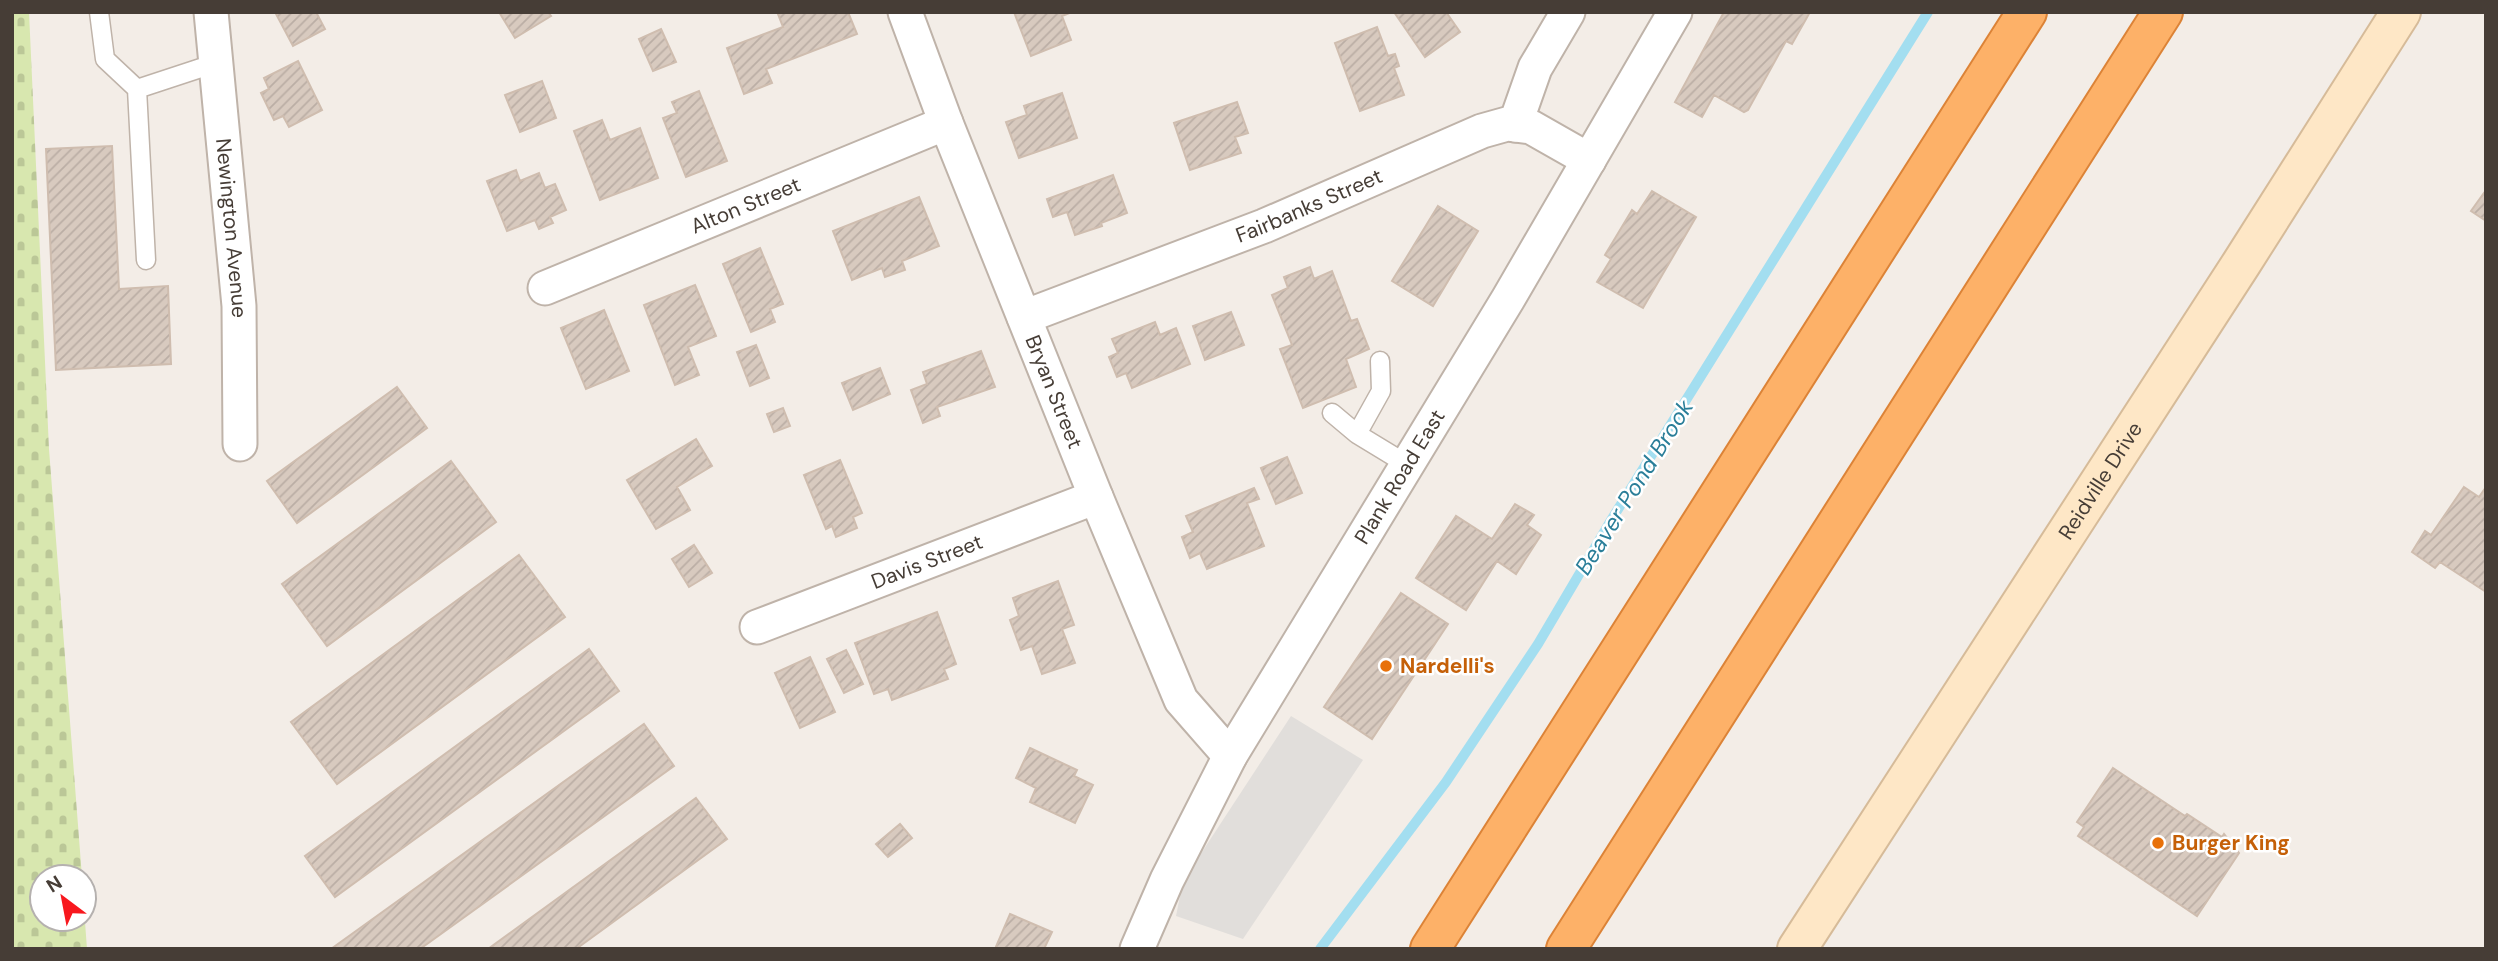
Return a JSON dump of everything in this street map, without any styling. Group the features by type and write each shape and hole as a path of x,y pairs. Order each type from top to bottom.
{"highway":[{"path":"1430,949 2027,12"},
{"path":"1566,949 2163,12"}],"main road":[{"name":"Reidville Drive","path":"1797,949 2402,12"}],"street":[{"name":"Newington Avenue","path":"211,12 239,306 240,444"},
{"name":"Bryan Street","path":"905,12 946,123 1096,497 1181,700 1230,756"},
{"path":"1515,125 1535,68 1568,12"},
{"name":"Plank Road East","path":"1137,949 1167,880 1230,756 1408,465 1675,12"},
{"name":"Alton Street","path":"545,288 946,123"},
{"name":"Fairbanks Street","path":"1024,317 1264,226 1482,131 1507,124 1531,127 1589,160"},
{"name":"Davis Street","path":"757,627 1096,497"}],"lane":[{"path":"99,12 105,59 137,89 146,260"},
{"path":"137,89 216,63"},
{"path":"1357,434 1381,391 1380,361"},
{"path":"1332,413 1357,434 1408,465"}],"green space":[{"path":"12,12 29,12 49,449 81,863 28,863 28,933 86,933 87,949 12,949"}],"shaded area":[{"path":"1291,716 1363,760 1243,939 1176,916 1183,881"}],"building":[{"path":"275,12 316,12 325,29 293,46"},
{"path":"499,12 548,12 551,16 515,38"},
{"path":"848,12 857,34 766,69 772,83 744,94 727,48 783,27 778,14"},
{"path":"1014,12 1072,12 1062,16 1071,40 1031,56"},
{"path":"1394,12 1446,12 1460,32 1425,57"},
{"path":"1724,12 1810,12 1792,44 1786,41 1748,110 1744,112 1714,95 1702,117 1675,102"},
{"path":"1377,27 1388,56 1395,54 1399,66 1394,68 1404,95 1360,111 1335,43"},
{"path":"661,29 676,62 653,71 639,39"},
{"path":"298,61 322,110 289,127 283,116 274,120 261,93 269,89 264,78"},
{"path":"542,81 556,118 520,132 505,95"},
{"path":"699,91 727,161 686,177 663,118 677,113 672,102"},
{"path":"1062,93 1077,138 1019,158 1006,122 1027,115 1024,106"},
{"path":"1237,102 1248,133 1235,137 1241,153 1190,170 1174,123"},
{"path":"602,120 610,140 640,128 658,178 600,200 574,131"},
{"path":"112,146 119,289 168,286 171,364 56,370 46,149"},
{"path":"516,170 520,181 539,173 545,188 555,184 566,210 550,217 553,223 539,229 535,220 507,231 487,181"},
{"path":"1113,175 1127,213 1101,223 1102,226 1075,235 1067,212 1053,217 1047,199"},
{"path":"2486,190 2486,221 2471,211"},
{"path":"1652,191 1696,217 1643,308 1597,282 1611,259 1605,255 1632,210 1637,214"},
{"path":"919,197 939,246 902,261 905,270 885,277 882,268 852,280 833,231"},
{"path":"1438,206 1478,231 1433,306 1392,281"},
{"path":"760,248 783,304 770,309 775,322 751,332 723,264"},
{"path":"1310,267 1314,279 1332,271 1351,321 1357,319 1369,349 1346,359 1356,387 1303,408 1280,349 1292,345 1272,295 1288,288 1284,277"},
{"path":"695,285 716,336 688,347 699,375 675,385 644,305"},
{"path":"604,310 629,371 586,389 561,328"},
{"path":"1231,312 1244,345 1205,360 1193,326"},
{"path":"1155,322 1160,335 1176,328 1190,364 1132,388 1126,373 1117,377 1109,357 1118,353 1112,339"},
{"path":"756,345 769,378 750,386 737,352"},
{"path":"981,351 995,387 937,407 940,416 923,423 911,390 927,384 923,372"},
{"path":"880,368 890,394 853,410 842,383"},
{"path":"397,387 427,428 297,523 267,481"},
{"path":"783,408 790,426 774,432 767,414"},
{"path":"696,439 712,466 677,487 690,510 656,529 627,480"},
{"path":"1287,457 1302,493 1276,504 1261,468"},
{"path":"840,460 862,513 853,517 857,528 836,537 832,526 826,529 804,475"},
{"path":"451,461 496,522 327,646 282,584"},
{"path":"2464,487 2479,497 2486,487 2486,592 2440,562 2435,568 2412,552 2425,531 2431,535"},
{"path":"1254,488 1259,499 1247,503 1264,546 1207,569 1200,553 1190,558 1182,537 1193,532 1186,516"},
{"path":"1515,504 1534,515 1527,525 1541,535 1516,574 1497,561 1466,610 1416,578 1456,516 1492,539"},
{"path":"694,545 712,573 689,587 672,559"},
{"path":"519,555 565,617 337,784 291,722"},
{"path":"1058,581 1074,625 1062,629 1075,663 1042,674 1032,646 1021,650 1010,620 1019,616 1013,598"},
{"name":"Nardelli's","path":"1401,593 1448,624 1372,739 1324,707"},
{"path":"937,612 956,664 944,669 948,679 892,700 888,689 874,694 855,643"},
{"path":"589,649 619,691 335,897 305,856"},
{"path":"846,650 863,684 844,693 827,659"},
{"path":"810,657 835,712 800,728 775,673"},
{"path":"644,724 674,766 420,949 331,949"},
{"path":"1030,748 1077,770 1074,776 1093,785 1075,823 1030,802 1036,788 1016,778"},
{"path":"2113,768 2185,816 2187,814 2222,837 2224,834 2239,853 2197,916 2078,836 2084,827 2077,822"},
{"path":"696,798 727,839 576,949 488,949"},
{"path":"900,824 912,838 888,857 876,844"},
{"path":"1010,914 1052,932 1044,949 995,949"}],"waterway":[{"name":"Beaver Pond Brook","path":"1320,949 1446,782 1538,644 1610,522 1928,12"}],"place":[{"name":"Nardelli's","path":"1386,666"},
{"name":"Burger King","path":"2158,843"}]}
